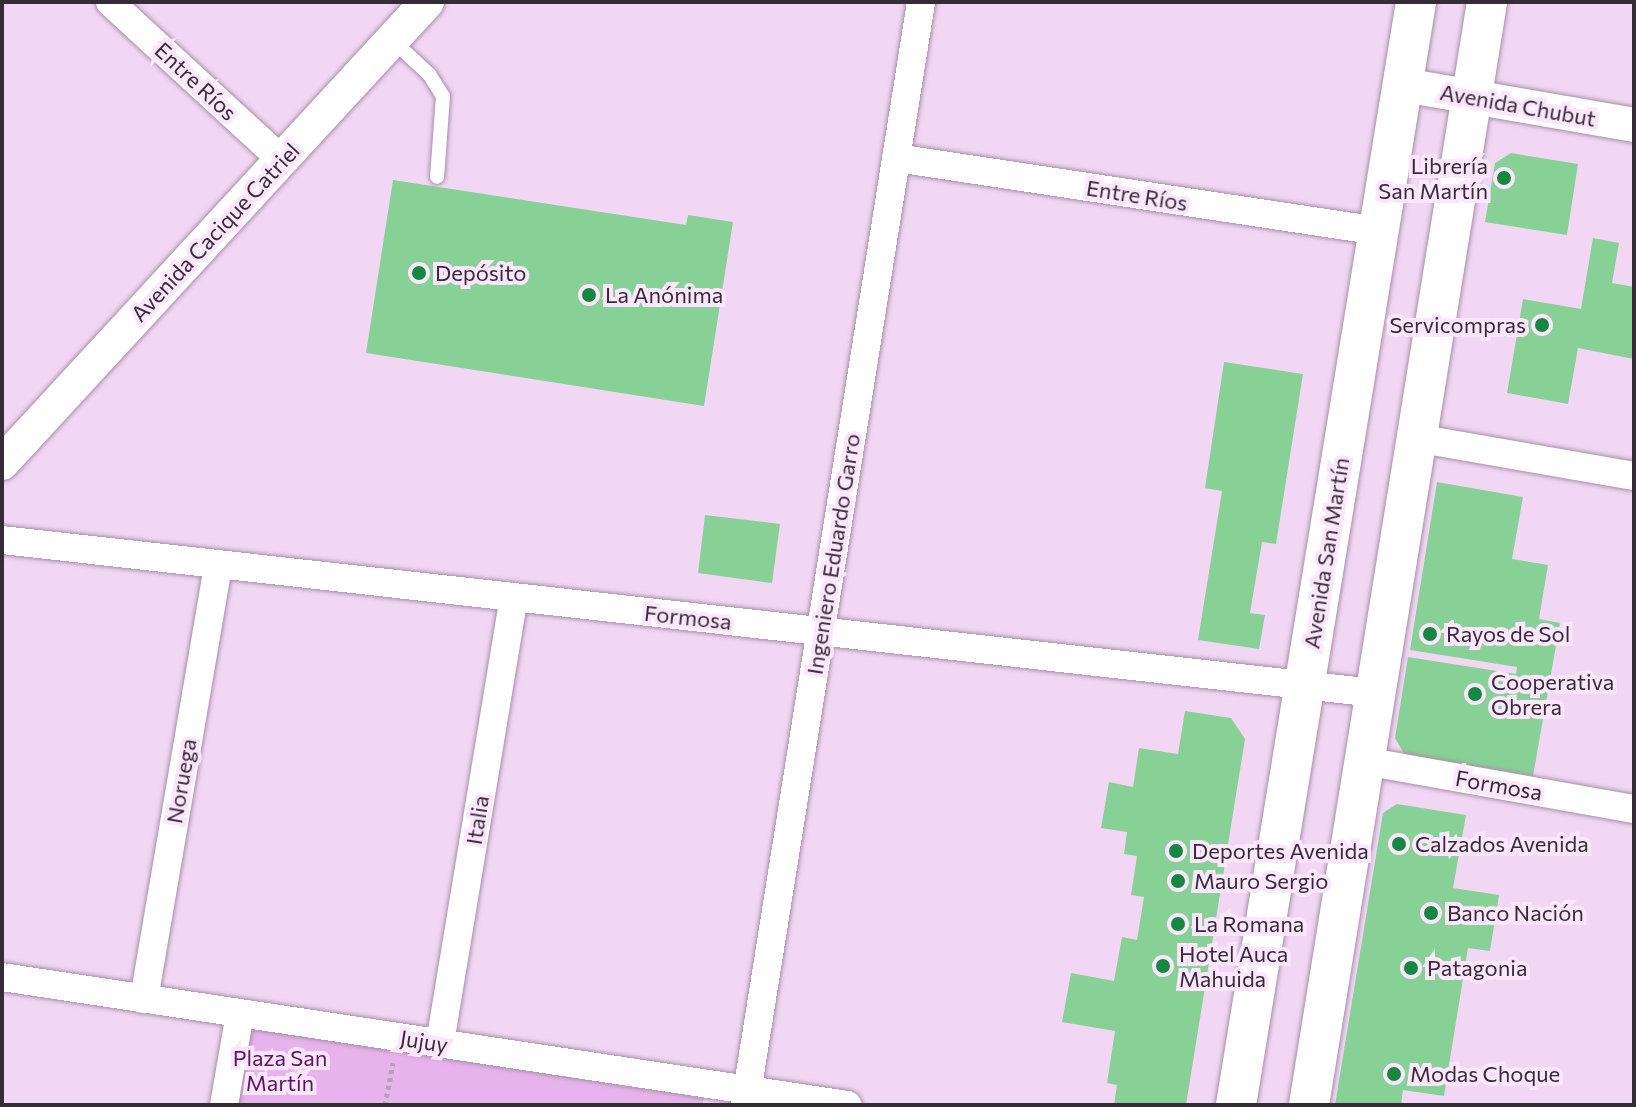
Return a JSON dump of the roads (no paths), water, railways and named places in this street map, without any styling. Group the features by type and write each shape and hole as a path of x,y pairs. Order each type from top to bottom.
{"main road":[{"name":"Avenida San Martín","path":"1236,1105 1416,2"},
{"path":"1309,1105 1487,2"}],"street":[{"name":"Entre Ríos","path":"110,2 282,160"},
{"name":"Avenida Cacique Catriel","path":"2,463 427,2"},
{"name":"Ingeniero Eduardo Garro","path":"747,1098 921,2"},
{"name":"Avenida Chubut","path":"1403,85 1634,125"},
{"name":"Entre Ríos","path":"896,158 1379,231"},
{"path":"1416,438 1634,476"},
{"name":"Formosa","path":"2,540 1375,693"},
{"name":"Noruega","path":"144,999 218,564"},
{"name":"Italia","path":"440,1043 514,597"},
{"name":"Formosa","path":"1364,761 1634,809"},
{"name":"Jujuy","path":"2,977 440,1043 747,1098 847,1105"},
{"path":"224,1105 240,1013"}],"lane":[{"path":"392,40 429,74 443,96 437,177"}],"place":[{"name":"Librería San Martín","path":"1504,178"},
{"name":"Depósito","path":"419,273"},
{"name":"La Anónima","path":"589,295"},
{"name":"Servicompras","path":"1542,325"},
{"name":"Rayos de Sol","path":"1430,634"},
{"name":"Cooperativa Obrera","path":"1475,694"},
{"name":"Calzados Avenida","path":"1399,844"},
{"name":"Deportes Avenida","path":"1176,851"},
{"name":"Mauro Sergio","path":"1178,881"},
{"name":"Banco Nación","path":"1431,913"},
{"name":"La Romana","path":"1178,924"},
{"name":"Hotel Auca Mahuida","path":"1163,966"},
{"name":"Patagonia","path":"1411,968"},
{"name":"Modas Choque","path":"1394,1074"}],"park label":[{"name":"Plaza San Martín","path":"280,1070"}]}
